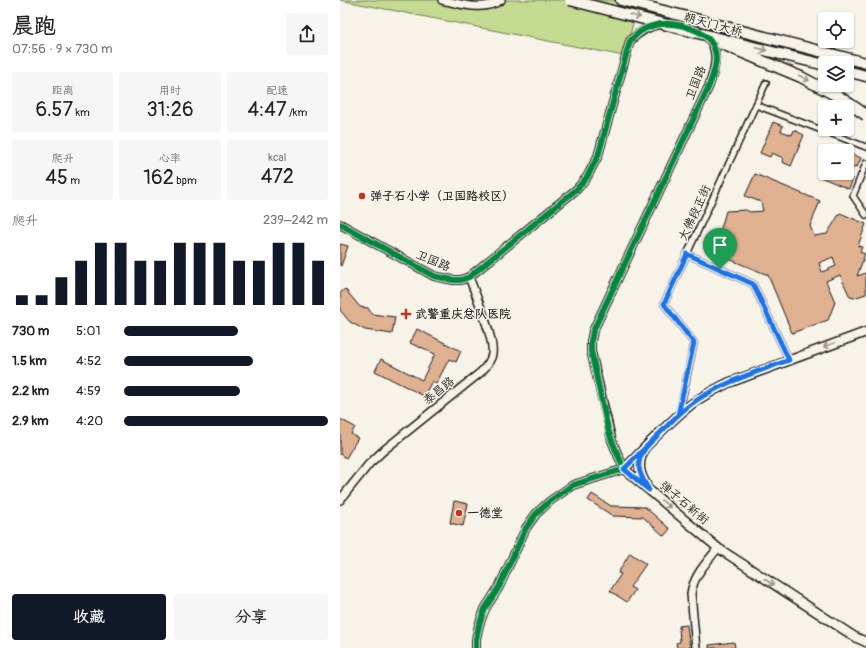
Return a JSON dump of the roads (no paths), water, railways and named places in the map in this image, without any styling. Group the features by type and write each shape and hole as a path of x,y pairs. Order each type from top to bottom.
{"highway":[{"name":"朝天门大桥","path":"570,0 818,63"},
{"name":"朝天门大桥","path":"622,0 742,32 783,40"},
{"path":"677,27 801,77 841,98 866,115"},
{"path":"783,40 866,57"},
{"path":"783,40 866,63"},
{"path":"854,73 866,76"}],"main road":[{"path":"624,469 678,415 694,402 728,383 866,332"},
{"path":"644,449 639,467 642,478 649,490"},
{"name":"弹子石新街","path":"624,469 718,548 848,632 866,642"}],"street":[{"path":"442,0 478,6 496,3 501,0"},
{"name":"卫国路","path":"340,224 434,276 453,280 461,280 469,277 577,189 587,177 598,156 630,41 640,32 652,26 666,23 691,28 706,36 714,46 715,53 714,72 709,86 593,331 591,341 591,351 612,441 624,469"},
{"name":"大佛段正街","path":"678,415 694,343 664,304 766,84"},
{"path":"756,105 866,147"},
{"path":"866,163 853,196 866,215"},
{"path":"687,254 753,284 789,360"},
{"name":"泰昌路","path":"340,500 356,479 379,455 481,372 490,361 492,355 492,342 469,277"},
{"path":"476,648 479,625 485,609 499,587 526,528 536,514 550,501 573,485 624,469"},
{"path":"696,648 691,587 694,579 718,548"}],"place":[{"name":"弹子石小学（卫国路校区）","path":"362,196"},
{"name":"武警重庆总队医院","path":"406,314"},
{"name":"一德堂","path":"459,513"}]}
